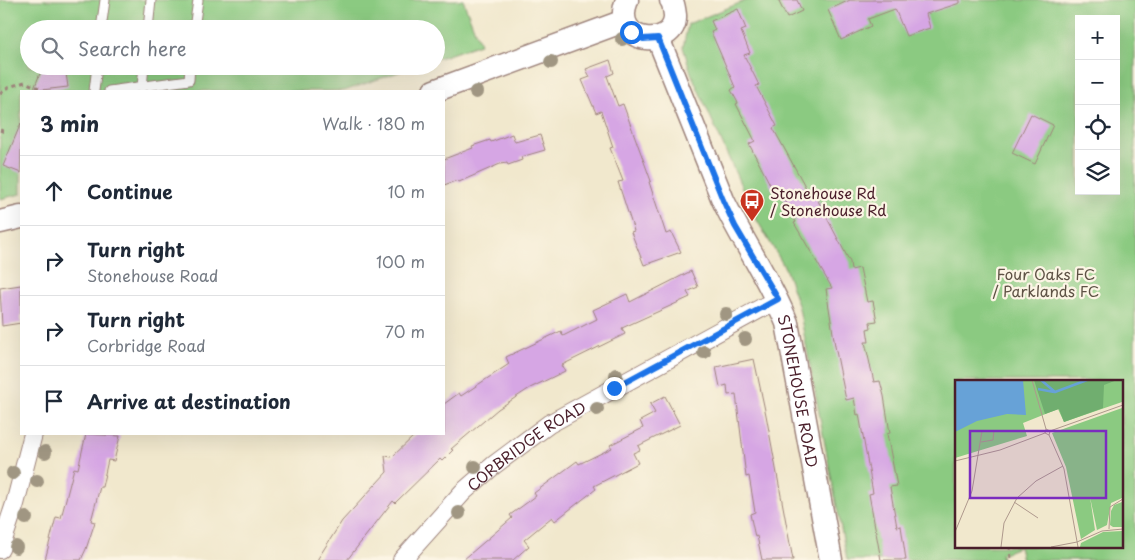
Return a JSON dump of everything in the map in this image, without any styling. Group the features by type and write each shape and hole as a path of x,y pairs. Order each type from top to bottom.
{"street":[{"path":"436,90 626,10 631,32 643,39 658,38 670,30 675,18 675,1"},
{"name":"STONEHOUSE ROAD","path":"658,38 723,200 735,226 778,299 787,323 794,348 831,560"},
{"path":"0,222 20,217"},
{"name":"CORBRIDGE ROAD","path":"402,560 463,492 494,465 549,424 778,299"},
{"path":"0,549 15,504 33,435"}],"lane":[{"path":"102,20 105,0"},
{"path":"149,20 150,0"},
{"path":"195,20 198,0"},
{"path":"94,90 96,75"},
{"path":"142,87 143,75"},
{"path":"117,90 189,80 189,75"}],"path":[{"path":"0,94 9,87 25,82 39,88"},
{"path":"0,130 5,132"}],"green space":[{"path":"0,0 463,0 480,44 445,56 445,20 20,20 20,75 390,75 347,90 20,90 20,194 0,199"},
{"name":"Four Oaks FC / Parklands FC","path":"747,0 1135,0 1135,560 1022,560 1019,548 1122,548 1122,380 955,380 955,548 1016,548 1001,554 1002,560 847,560 799,308 785,268 754,215 691,73 683,47 688,24"}],"building":[{"path":"778,0 797,0 802,11 787,18"},
{"path":"850,0 960,0 960,3 926,14 930,28 906,36 895,9 868,19 871,26 841,40 828,10"},
{"path":"738,9 746,29 741,31 750,53 744,55 759,85 756,86 777,126 773,128 811,197 815,195 850,262 851,270 860,268 867,302 873,301 877,321 870,322 871,328 867,329 869,342 865,342 874,382 880,381 884,396 890,433 887,434 897,486 890,487 897,527 901,526 906,560 881,560 869,494 873,493 859,414 857,415 854,398 846,400 835,346 826,289 832,288 794,223 796,222 778,189 774,192 749,144 755,141 736,104 738,103 731,90 735,87 711,32 715,30 711,21"},
{"path":"610,60 614,73 607,76 618,106 623,104 651,181 649,182 666,234 671,232 681,252 644,265 631,232 634,231 618,182 623,181 610,148 613,147 601,111 596,113 582,80 590,77 586,69"},
{"path":"39,75 66,75 68,87 33,90"},
{"path":"1031,114 1053,125 1035,164 1012,153"},
{"path":"20,125 20,173 3,166"},
{"path":"512,134 515,142 540,135 545,150 521,157 522,160 508,165 507,163 500,164 459,182 458,180 445,185 445,159 473,148 472,146 490,140 491,142"},
{"path":"691,271 698,287 687,292 690,297 622,328 625,334 562,365 565,371 530,388 498,409 451,449 453,450 442,461 440,459 395,503 393,501 347,560 317,560 342,521 387,472 385,456 392,457 415,435 445,435 445,403 459,393 461,396 509,364 506,357 561,331 563,336 597,319 593,310 627,294 630,302"},
{"path":"20,285 20,323 2,326 0,288"},
{"path":"754,359 793,560 762,560 750,514 755,512 749,476 746,477 736,394 728,395 727,385 720,387 716,367"},
{"path":"665,396 680,425 638,446 640,450 633,453 638,463 594,486 596,489 555,521 552,517 524,540 529,546 513,560 463,560 512,518 510,515 536,496 534,493 577,461 579,464 612,448 610,445 643,428 640,421 655,413 650,404"},
{"path":"86,435 120,436 114,461 108,460 91,521 95,522 81,560 45,560 56,517 61,518 74,468 78,469"}],"place":[{"name":"Stonehouse Rd / Stonehouse Rd","path":"752,222"}],"route":[{"path":"614,388 778,299 735,226 723,200 658,38 643,39 631,32"}]}
